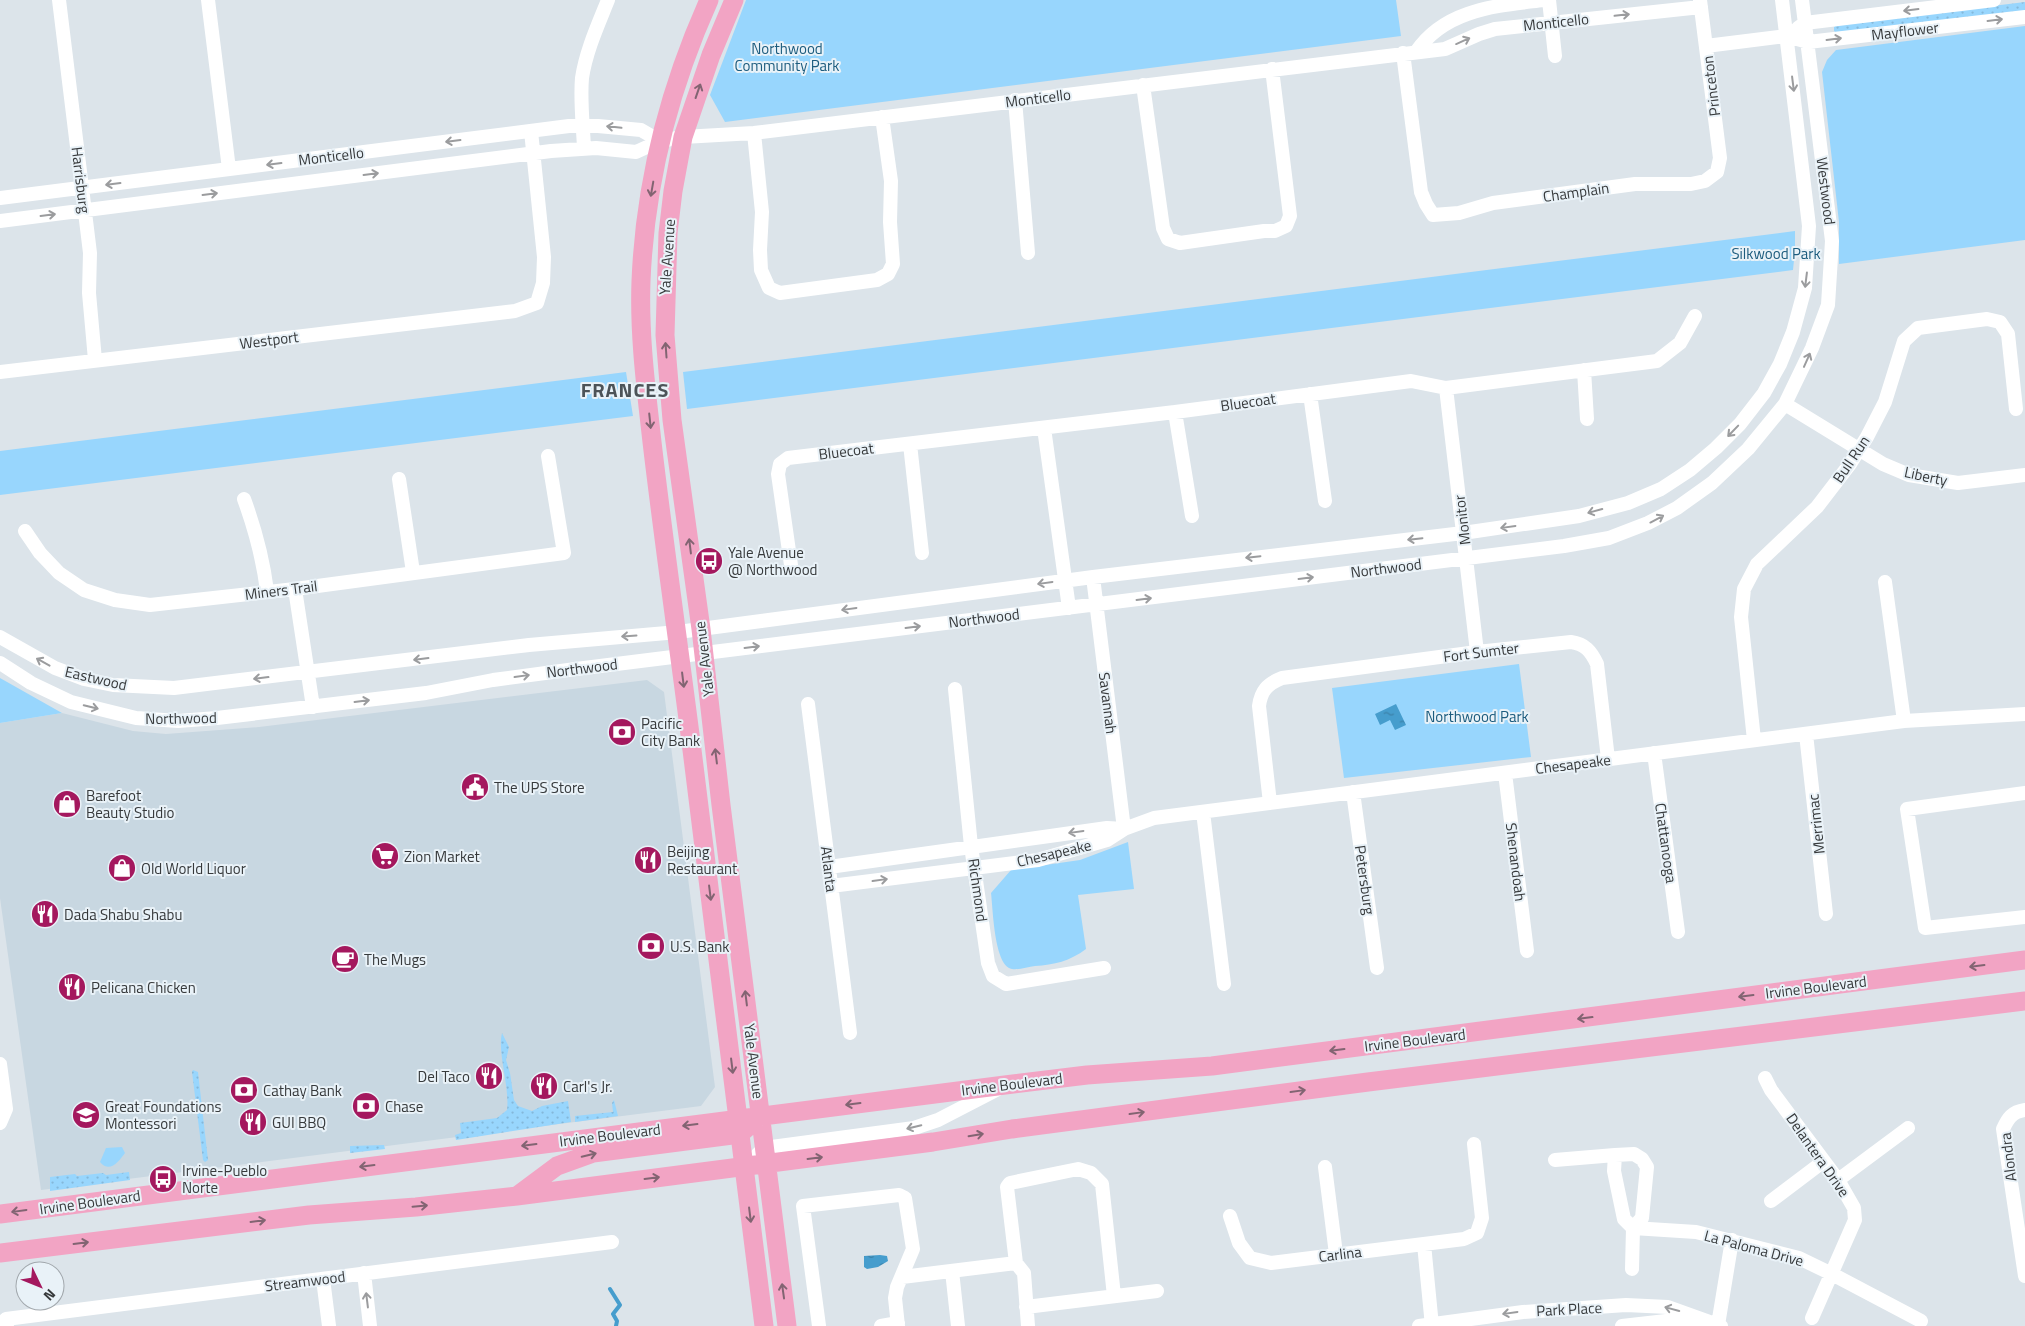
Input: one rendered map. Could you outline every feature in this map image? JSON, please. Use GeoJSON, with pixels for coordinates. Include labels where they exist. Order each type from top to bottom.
{"type":"FeatureCollection","features":[{"type":"Feature","properties":{"kind":"main road","name":"Yale Avenue"},"geometry":{"type":"LineString","coordinates":[[709,0],[673,92],[660,141],[646,220],[641,325],[657,489],[678,632],[764,1326]]}},
{"type":"Feature","properties":{"kind":"main road","name":"Yale Avenue"},"geometry":{"type":"LineString","coordinates":[[734,0],[711,55],[683,137],[672,190],[668,233],[664,334],[672,420],[701,628],[787,1326]]}},
{"type":"Feature","properties":{"kind":"main road","name":"Irvine Boulevard"},"geometry":{"type":"LineString","coordinates":[[760,1116],[1087,1075],[1212,1066],[2025,960]]}},
{"type":"Feature","properties":{"kind":"main road"},"geometry":{"type":"LineString","coordinates":[[0,1253],[309,1215],[416,1207],[517,1196],[744,1167],[766,1156],[2025,1001]]}},
{"type":"Feature","properties":{"kind":"main road"},"geometry":{"type":"LineString","coordinates":[[517,1196],[557,1166],[575,1158],[739,1126],[760,1116]]}},
{"type":"Feature","properties":{"kind":"main road","name":"Irvine Boulevard"},"geometry":{"type":"LineString","coordinates":[[0,1214],[739,1126]]}},
{"type":"Feature","properties":{"kind":"street","name":"Harrisburg"},"geometry":{"type":"LineString","coordinates":[[59,0],[90,253],[89,293],[95,360]]}},
{"type":"Feature","properties":{"kind":"street"},"geometry":{"type":"LineString","coordinates":[[208,0],[229,169]]}},
{"type":"Feature","properties":{"kind":"street"},"geometry":{"type":"LineString","coordinates":[[584,148],[582,80],[594,34],[608,0]]}},
{"type":"Feature","properties":{"kind":"street","name":"Monticello"},"geometry":{"type":"LineString","coordinates":[[1409,52],[1431,33],[1463,15],[1482,9],[1543,0]]}},
{"type":"Feature","properties":{"kind":"street"},"geometry":{"type":"LineString","coordinates":[[1549,0],[1555,56]]}},
{"type":"Feature","properties":{"kind":"street","name":"Westwood"},"geometry":{"type":"LineString","coordinates":[[1764,393],[1780,364],[1793,332],[1806,288],[1809,250],[1808,206],[1782,0]]}},
{"type":"Feature","properties":{"kind":"street","name":"Westwood"},"geometry":{"type":"LineString","coordinates":[[1785,404],[1812,348],[1828,305],[1832,241],[1802,0]]}},
{"type":"Feature","properties":{"kind":"street","name":"Mayflower"},"geometry":{"type":"LineString","coordinates":[[1786,36],[1805,24],[1994,0]]}},
{"type":"Feature","properties":{"kind":"street","name":"Monticello"},"geometry":{"type":"LineString","coordinates":[[0,221],[534,153],[584,148],[636,152],[660,141],[683,137],[754,133],[1445,49],[1478,34],[1495,29],[1700,3]]}},
{"type":"Feature","properties":{"kind":"street","name":"Princeton"},"geometry":{"type":"LineString","coordinates":[[1700,3],[1720,158],[1717,172]]}},
{"type":"Feature","properties":{"kind":"street","name":"Mayflower"},"geometry":{"type":"LineString","coordinates":[[1706,46],[1786,36],[1808,42],[2025,17]]}},
{"type":"Feature","properties":{"kind":"street","name":"Champlain"},"geometry":{"type":"LineString","coordinates":[[1409,52],[1421,192],[1433,215],[1459,213],[1493,203],[1635,184],[1691,184],[1705,181],[1717,172]]}},
{"type":"Feature","properties":{"kind":"street"},"geometry":{"type":"LineString","coordinates":[[1143,85],[1163,228],[1168,239],[1180,242],[1275,231],[1286,226],[1290,216],[1290,202],[1272,69]]}},
{"type":"Feature","properties":{"kind":"street"},"geometry":{"type":"LineString","coordinates":[[1015,100],[1028,253]]}},
{"type":"Feature","properties":{"kind":"street"},"geometry":{"type":"LineString","coordinates":[[754,133],[762,212],[760,250],[762,270],[769,288],[780,293],[795,292],[877,280],[888,274],[893,264],[890,222],[891,181],[882,117]]}},
{"type":"Feature","properties":{"kind":"street","name":"Monticello"},"geometry":{"type":"LineString","coordinates":[[0,198],[583,125],[641,130],[660,141]]}},
{"type":"Feature","properties":{"kind":"street"},"geometry":{"type":"LineString","coordinates":[[530,131],[534,153]]}},
{"type":"Feature","properties":{"kind":"street","name":"Westport"},"geometry":{"type":"LineString","coordinates":[[0,372],[515,311],[538,303],[543,283],[544,257],[534,153]]}},
{"type":"Feature","properties":{"kind":"street","name":"Bluecoat"},"geometry":{"type":"LineString","coordinates":[[791,565],[778,474],[780,464],[788,458],[1176,412],[1410,381],[1446,388],[1657,361],[1680,343],[1694,316]]}},
{"type":"Feature","properties":{"kind":"street","name":"Bull Run"},"geometry":{"type":"LineString","coordinates":[[1754,740],[1741,617],[1744,589],[1757,564],[1816,507],[1859,450],[1885,402],[1904,341],[1918,328],[1987,319],[2000,322],[2008,334],[2016,409]]}},
{"type":"Feature","properties":{"kind":"street"},"geometry":{"type":"LineString","coordinates":[[1584,370],[1586,419]]}},
{"type":"Feature","properties":{"kind":"street","name":"Monitor"},"geometry":{"type":"LineString","coordinates":[[1446,388],[1477,652]]}},
{"type":"Feature","properties":{"kind":"street","name":"Northwood"},"geometry":{"type":"LineString","coordinates":[[140,687],[174,688],[548,643],[678,632],[1065,580],[1463,533],[1579,516],[1628,503],[1661,489],[1690,470],[1740,424],[1764,393]]}},
{"type":"Feature","properties":{"kind":"street"},"geometry":{"type":"LineString","coordinates":[[1310,394],[1325,501]]}},
{"type":"Feature","properties":{"kind":"street","name":"Northwood"},"geometry":{"type":"LineString","coordinates":[[136,718],[188,720],[313,707],[426,693],[493,680],[1564,546],[1609,538],[1648,524],[1712,484],[1748,449],[1785,404]]}},
{"type":"Feature","properties":{"kind":"street","name":"Liberty"},"geometry":{"type":"LineString","coordinates":[[1785,404],[1883,464],[1909,475],[1958,483],[2025,475]]}},
{"type":"Feature","properties":{"kind":"street"},"geometry":{"type":"LineString","coordinates":[[1176,412],[1192,516]]}},
{"type":"Feature","properties":{"kind":"street"},"geometry":{"type":"LineString","coordinates":[[1044,428],[1069,608]]}},
{"type":"Feature","properties":{"kind":"street"},"geometry":{"type":"LineString","coordinates":[[910,444],[922,553]]}},
{"type":"Feature","properties":{"kind":"street","name":"Miners Trail"},"geometry":{"type":"LineString","coordinates":[[25,531],[40,553],[59,573],[84,590],[115,600],[150,605],[295,589],[564,553],[548,456]]}},
{"type":"Feature","properties":{"kind":"street"},"geometry":{"type":"LineString","coordinates":[[398,479],[413,572]]}},
{"type":"Feature","properties":{"kind":"street"},"geometry":{"type":"LineString","coordinates":[[244,498],[263,560],[267,591]]}},
{"type":"Feature","properties":{"kind":"street","name":"Savannah"},"geometry":{"type":"LineString","coordinates":[[1093,577],[1124,829]]}},
{"type":"Feature","properties":{"kind":"street"},"geometry":{"type":"LineString","coordinates":[[1885,582],[1904,721]]}},
{"type":"Feature","properties":{"kind":"street"},"geometry":{"type":"LineString","coordinates":[[295,589],[313,707]]}},
{"type":"Feature","properties":{"kind":"street","name":"Eastwood"},"geometry":{"type":"LineString","coordinates":[[0,637],[62,671],[113,685],[140,687]]}},
{"type":"Feature","properties":{"kind":"street","name":"Fort Sumter"},"geometry":{"type":"LineString","coordinates":[[1270,803],[1259,706],[1260,697],[1270,683],[1282,678],[1477,652],[1571,642],[1580,643],[1593,654],[1597,664],[1608,759]]}},
{"type":"Feature","properties":{"kind":"street","name":"Eastwood"},"geometry":{"type":"LineString","coordinates":[[0,663],[31,683],[72,702],[136,718]]}},
{"type":"Feature","properties":{"kind":"street","name":"Richmond"},"geometry":{"type":"LineString","coordinates":[[955,689],[971,846],[988,963],[993,976],[1006,984],[1104,968]]}},
{"type":"Feature","properties":{"kind":"street","name":"Atlanta"},"geometry":{"type":"LineString","coordinates":[[808,704],[850,1033]]}},
{"type":"Feature","properties":{"kind":"street","name":"Chesapeake"},"geometry":{"type":"LineString","coordinates":[[831,886],[1038,860],[1107,840],[1124,829],[1154,818],[1904,721],[2025,714]]}},
{"type":"Feature","properties":{"kind":"street","name":"Merrimac"},"geometry":{"type":"LineString","coordinates":[[1806,734],[1826,914]]}},
{"type":"Feature","properties":{"kind":"street","name":"Chattanooga"},"geometry":{"type":"LineString","coordinates":[[1654,754],[1678,932]]}},
{"type":"Feature","properties":{"kind":"street","name":"Shenandoah"},"geometry":{"type":"LineString","coordinates":[[1505,773],[1527,951]]}},
{"type":"Feature","properties":{"kind":"street","name":"Petersburg"},"geometry":{"type":"LineString","coordinates":[[1353,792],[1377,968]]}},
{"type":"Feature","properties":{"kind":"street"},"geometry":{"type":"LineString","coordinates":[[2025,793],[1907,808],[1925,928],[2025,917]]}},
{"type":"Feature","properties":{"kind":"street"},"geometry":{"type":"LineString","coordinates":[[1203,812],[1224,984]]}},
{"type":"Feature","properties":{"kind":"street","name":"Chesapeake"},"geometry":{"type":"LineString","coordinates":[[829,867],[1107,828],[1124,829]]}},
{"type":"Feature","properties":{"kind":"street"},"geometry":{"type":"LineString","coordinates":[[0,1064],[6,1109],[0,1123]]}},
{"type":"Feature","properties":{"kind":"street","name":"Delantera Drive"},"geometry":{"type":"LineString","coordinates":[[1765,1078],[1771,1090],[1838,1180],[1854,1208],[1855,1220],[1812,1318]]}},
{"type":"Feature","properties":{"kind":"street"},"geometry":{"type":"LineString","coordinates":[[766,1156],[914,1128],[938,1120],[1005,1085]]}},
{"type":"Feature","properties":{"kind":"street","name":"Alondra"},"geometry":{"type":"LineString","coordinates":[[2025,1110],[2008,1118],[2003,1130],[2025,1276]]}},
{"type":"Feature","properties":{"kind":"street"},"geometry":{"type":"LineString","coordinates":[[1838,1180],[1908,1128]]}},
{"type":"Feature","properties":{"kind":"street","name":"Carlina"},"geometry":{"type":"LineString","coordinates":[[1230,1216],[1239,1243],[1250,1258],[1271,1263],[1464,1239],[1477,1233],[1482,1218],[1474,1144]]}},
{"type":"Feature","properties":{"kind":"street"},"geometry":{"type":"LineString","coordinates":[[1555,1160],[1634,1154],[1642,1159],[1647,1167],[1642,1218],[1633,1228],[1632,1269]]}},
{"type":"Feature","properties":{"kind":"street"},"geometry":{"type":"LineString","coordinates":[[1615,1155],[1614,1171],[1624,1219],[1633,1228]]}},
{"type":"Feature","properties":{"kind":"street"},"geometry":{"type":"LineString","coordinates":[[1771,1201],[1824,1161]]}},
{"type":"Feature","properties":{"kind":"street"},"geometry":{"type":"LineString","coordinates":[[1325,1167],[1336,1254]]}},
{"type":"Feature","properties":{"kind":"street"},"geometry":{"type":"LineString","coordinates":[[1028,1326],[1024,1273],[1016,1264],[1007,1187],[1010,1183],[1078,1169],[1091,1173],[1102,1184],[1114,1296]]}},
{"type":"Feature","properties":{"kind":"street"},"geometry":{"type":"LineString","coordinates":[[819,1326],[803,1206],[899,1195],[905,1198],[913,1249],[897,1287],[895,1298],[898,1324],[881,1326]]}},
{"type":"Feature","properties":{"kind":"street","name":"La Paloma Drive"},"geometry":{"type":"LineString","coordinates":[[1633,1228],[1696,1232],[1800,1258],[1921,1321]]}},
{"type":"Feature","properties":{"kind":"street"},"geometry":{"type":"LineString","coordinates":[[1719,1326],[1732,1240]]}},
{"type":"Feature","properties":{"kind":"street","name":"Streamwood"},"geometry":{"type":"LineString","coordinates":[[7,1326],[6,1319],[612,1242]]}},
{"type":"Feature","properties":{"kind":"street"},"geometry":{"type":"LineString","coordinates":[[1424,1244],[1428,1325]]}},
{"type":"Feature","properties":{"kind":"street"},"geometry":{"type":"LineString","coordinates":[[902,1277],[1016,1264]]}},
{"type":"Feature","properties":{"kind":"street"},"geometry":{"type":"LineString","coordinates":[[952,1271],[958,1326]]}},
{"type":"Feature","properties":{"kind":"street"},"geometry":{"type":"LineString","coordinates":[[364,1274],[370,1326]]}},
{"type":"Feature","properties":{"kind":"street"},"geometry":{"type":"LineString","coordinates":[[323,1279],[329,1326]]}},
{"type":"Feature","properties":{"kind":"street"},"geometry":{"type":"LineString","coordinates":[[1026,1307],[1158,1291]]}},
{"type":"Feature","properties":{"kind":"street","name":"Park Place"},"geometry":{"type":"LineString","coordinates":[[1428,1325],[1523,1312],[1626,1305],[1668,1307],[1719,1326]]}},
{"type":"Feature","properties":{"kind":"street","name":"Park Place"},"geometry":{"type":"LineString","coordinates":[[1622,1326],[1666,1321],[1719,1326]]}},
{"type":"Feature","properties":{"kind":"shaded area"},"geometry":{"type":"Polygon","coordinates":[[[647,680],[664,692],[715,1087],[701,1106],[41,1190],[0,898],[0,723],[62,713],[133,731],[166,734],[259,727],[647,680]]]}},
{"type":"Feature","properties":{"kind":"green space","name":"Northwood Community Park"},"geometry":{"type":"Polygon","coordinates":[[[746,0],[1396,0],[1401,36],[725,122],[710,95],[746,0]]]}},
{"type":"Feature","properties":{"kind":"green space"},"geometry":{"type":"Polygon","coordinates":[[[2025,2],[2025,11],[1838,34],[1834,31],[1834,27],[1837,25],[2025,2]]]}},
{"type":"Feature","properties":{"kind":"green space","name":"Silkwood Park"},"geometry":{"type":"Polygon","coordinates":[[[2025,26],[2025,240],[1839,264],[1839,222],[1822,72],[1827,60],[1836,50],[2025,26]]]}},
{"type":"Feature","properties":{"kind":"green space","name":"Silkwood Park"},"geometry":{"type":"Polygon","coordinates":[[[1795,231],[1793,270],[687,409],[683,372],[1795,231]]]}},
{"type":"Feature","properties":{"kind":"green space"},"geometry":{"type":"Polygon","coordinates":[[[626,372],[633,416],[0,495],[0,451],[626,372]]]}},
{"type":"Feature","properties":{"kind":"green space","name":"Northwood Park"},"geometry":{"type":"Polygon","coordinates":[[[1519,664],[1531,757],[1344,778],[1332,688],[1519,664]]]}},
{"type":"Feature","properties":{"kind":"green space"},"geometry":{"type":"Polygon","coordinates":[[[0,678],[62,713],[0,723],[0,678]]]}},
{"type":"Feature","properties":{"kind":"green space"},"geometry":{"type":"Polygon","coordinates":[[[1128,842],[1134,889],[1078,895],[1086,949],[1074,957],[1049,965],[1012,969],[1006,965],[1001,958],[998,948],[991,893],[1011,870],[1080,860],[1128,842]]]}},
{"type":"Feature","properties":{"kind":"green space"},"geometry":{"type":"Polygon","coordinates":[[[502,1033],[509,1047],[506,1060],[514,1100],[518,1106],[532,1111],[542,1106],[568,1101],[571,1122],[456,1140],[455,1135],[461,1133],[460,1123],[497,1118],[507,1110],[507,1091],[501,1050],[502,1033]]]}},
{"type":"Feature","properties":{"kind":"green space"},"geometry":{"type":"Polygon","coordinates":[[[193,1070],[198,1072],[208,1160],[205,1162],[203,1160],[193,1070]]]}},
{"type":"Feature","properties":{"kind":"green space"},"geometry":{"type":"Polygon","coordinates":[[[614,1100],[618,1116],[575,1122],[575,1116],[613,1112],[612,1103],[614,1100]]]}},
{"type":"Feature","properties":{"kind":"green space"},"geometry":{"type":"Polygon","coordinates":[[[384,1145],[385,1149],[350,1153],[350,1146],[384,1145]]]}},
{"type":"Feature","properties":{"kind":"green space"},"geometry":{"type":"Polygon","coordinates":[[[122,1147],[125,1153],[114,1165],[107,1167],[100,1162],[106,1148],[122,1147]]]}},
{"type":"Feature","properties":{"kind":"green space"},"geometry":{"type":"Polygon","coordinates":[[[129,1172],[130,1180],[50,1191],[50,1177],[103,1173],[106,1175],[129,1172]]]}},
{"type":"Feature","properties":{"kind":"water"},"geometry":{"type":"Polygon","coordinates":[[[1396,704],[1406,725],[1395,730],[1390,720],[1380,725],[1375,714],[1396,704]]]}},
{"type":"Feature","properties":{"kind":"water"},"geometry":{"type":"Polygon","coordinates":[[[864,1256],[887,1256],[888,1261],[878,1267],[867,1269],[864,1267],[864,1256]]]}},
{"type":"Feature","properties":{"kind":"waterway"},"geometry":{"type":"LineString","coordinates":[[610,1289],[620,1305],[613,1314],[617,1321],[616,1326]]}},
{"type":"Feature","properties":{"kind":"place","name":"Yale Avenue @ Northwood"},"geometry":{"type":"Point","coordinates":[709,561]}},
{"type":"Feature","properties":{"kind":"place","name":"Pacific City Bank"},"geometry":{"type":"Point","coordinates":[622,732]}},
{"type":"Feature","properties":{"kind":"place","name":"The UPS Store"},"geometry":{"type":"Point","coordinates":[475,787]}},
{"type":"Feature","properties":{"kind":"place","name":"Barefoot Beauty Studio"},"geometry":{"type":"Point","coordinates":[67,804]}},
{"type":"Feature","properties":{"kind":"place","name":"Zion Market"},"geometry":{"type":"Point","coordinates":[385,856]}},
{"type":"Feature","properties":{"kind":"place","name":"Beijing Restaurant"},"geometry":{"type":"Point","coordinates":[648,860]}},
{"type":"Feature","properties":{"kind":"place","name":"Old World Liquor"},"geometry":{"type":"Point","coordinates":[122,868]}},
{"type":"Feature","properties":{"kind":"place","name":"Dada Shabu Shabu"},"geometry":{"type":"Point","coordinates":[45,914]}},
{"type":"Feature","properties":{"kind":"place","name":"U.S. Bank"},"geometry":{"type":"Point","coordinates":[651,946]}},
{"type":"Feature","properties":{"kind":"place","name":"The Mugs"},"geometry":{"type":"Point","coordinates":[345,959]}},
{"type":"Feature","properties":{"kind":"place","name":"Pelicana Chicken"},"geometry":{"type":"Point","coordinates":[72,987]}},
{"type":"Feature","properties":{"kind":"place","name":"Del Taco"},"geometry":{"type":"Point","coordinates":[489,1076]}},
{"type":"Feature","properties":{"kind":"place","name":"Carl's Jr."},"geometry":{"type":"Point","coordinates":[544,1086]}},
{"type":"Feature","properties":{"kind":"place","name":"Cathay Bank"},"geometry":{"type":"Point","coordinates":[244,1090]}},
{"type":"Feature","properties":{"kind":"place","name":"Chase"},"geometry":{"type":"Point","coordinates":[366,1106]}},
{"type":"Feature","properties":{"kind":"place","name":"Great Foundations Montessori"},"geometry":{"type":"Point","coordinates":[86,1115]}},
{"type":"Feature","properties":{"kind":"place","name":"GUI BBQ"},"geometry":{"type":"Point","coordinates":[253,1122]}},
{"type":"Feature","properties":{"kind":"place","name":"Irvine-Pueblo Norte"},"geometry":{"type":"Point","coordinates":[163,1179]}},
{"type":"Feature","properties":{"kind":"district","name":"FRANCES"},"geometry":{"type":"Point","coordinates":[625,389]}}]}
